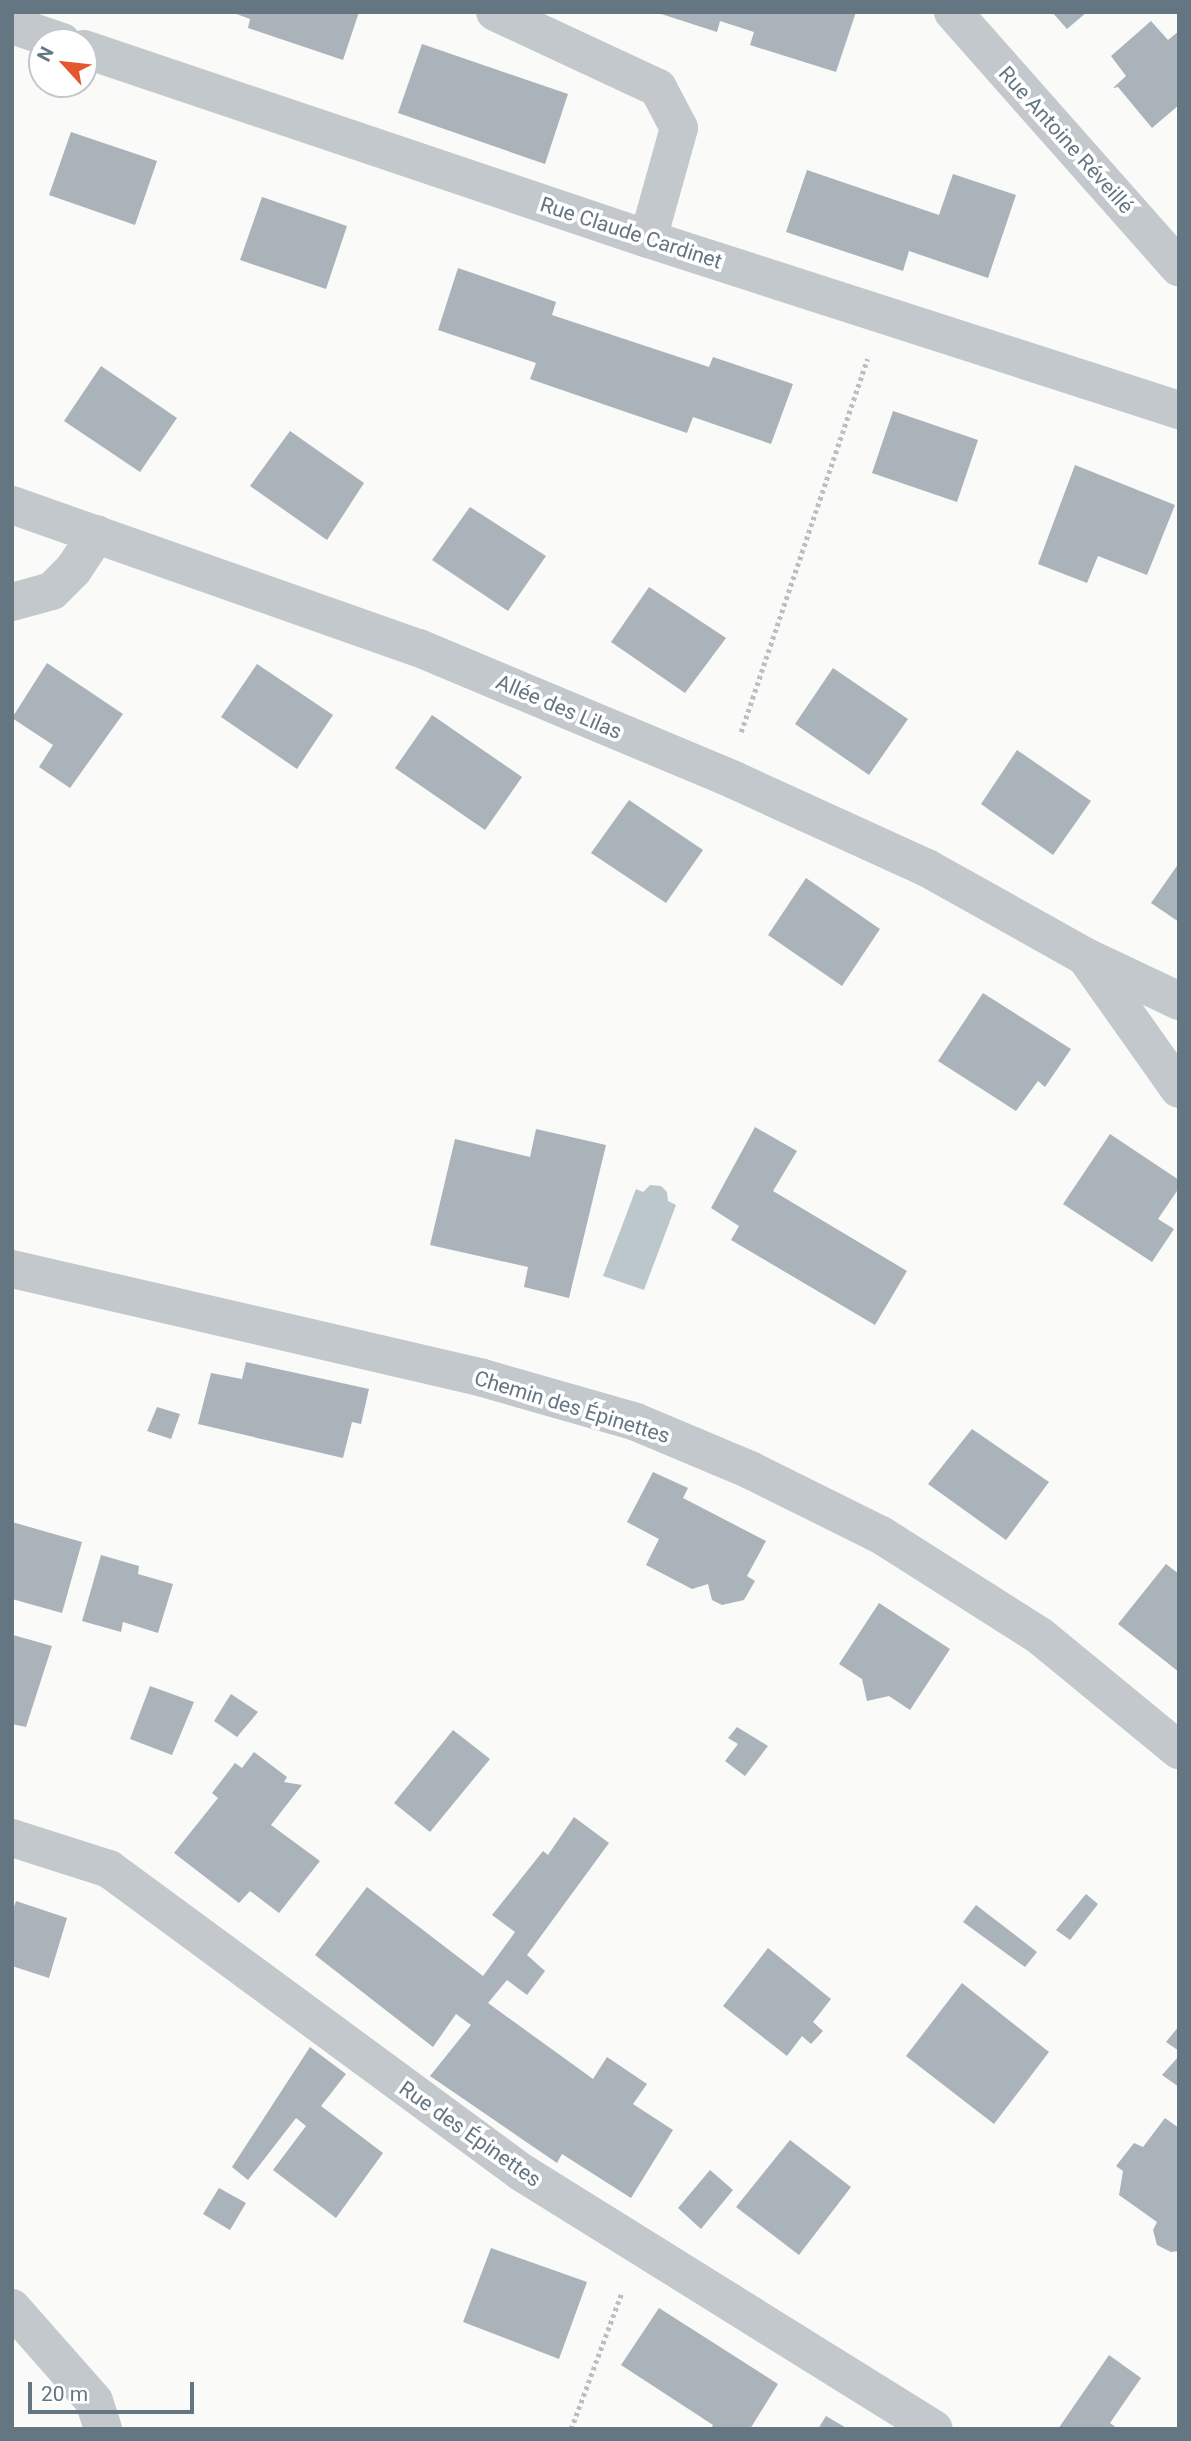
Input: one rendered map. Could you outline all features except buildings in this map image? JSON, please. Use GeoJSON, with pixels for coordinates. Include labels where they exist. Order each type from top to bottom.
{"type":"FeatureCollection","features":[{"type":"Feature","properties":{"kind":"street"},"geometry":{"type":"LineString","coordinates":[[495,12],[658,88],[680,128],[648,239]]}},
{"type":"Feature","properties":{"kind":"street","name":"Rue Antoine Réveillé"},"geometry":{"type":"LineString","coordinates":[[953,12],[1179,267]]}},
{"type":"Feature","properties":{"kind":"street","name":"Rue Claude Cardinet"},"geometry":{"type":"LineString","coordinates":[[98,55],[648,239],[883,313],[1169,410],[1179,410]]}},
{"type":"Feature","properties":{"kind":"street","name":"Allée des Lilas"},"geometry":{"type":"LineString","coordinates":[[12,505],[419,648],[726,776],[927,868],[1086,957],[1179,1001]]}},
{"type":"Feature","properties":{"kind":"street"},"geometry":{"type":"LineString","coordinates":[[12,602],[52,591],[73,570],[97,534]]}},
{"type":"Feature","properties":{"kind":"street","name":"Allée des Lilas"},"geometry":{"type":"LineString","coordinates":[[1086,957],[1179,1089]]}},
{"type":"Feature","properties":{"kind":"street","name":"Chemin des Épinettes"},"geometry":{"type":"LineString","coordinates":[[12,1269],[483,1378],[649,1428],[750,1470],[881,1535],[1041,1636],[1179,1750]]}},
{"type":"Feature","properties":{"kind":"street","name":"Rue des Épinettes"},"geometry":{"type":"LineString","coordinates":[[12,1838],[109,1869],[521,2172],[934,2429]]}},
{"type":"Feature","properties":{"kind":"street"},"geometry":{"type":"LineString","coordinates":[[12,2308],[94,2400],[103,2429]]}},
{"type":"Feature","properties":{"kind":"path"},"geometry":{"type":"LineString","coordinates":[[726,776],[883,313]]}},
{"type":"Feature","properties":{"kind":"path"},"geometry":{"type":"LineString","coordinates":[[571,2429],[639,2246]]}},
{"type":"Feature","properties":{"kind":"shaded area"},"geometry":{"type":"Polygon","coordinates":[[[650,1185],[661,1186],[667,1192],[668,1201],[676,1205],[644,1290],[603,1276],[636,1189],[643,1192],[650,1185]]]}}]}
